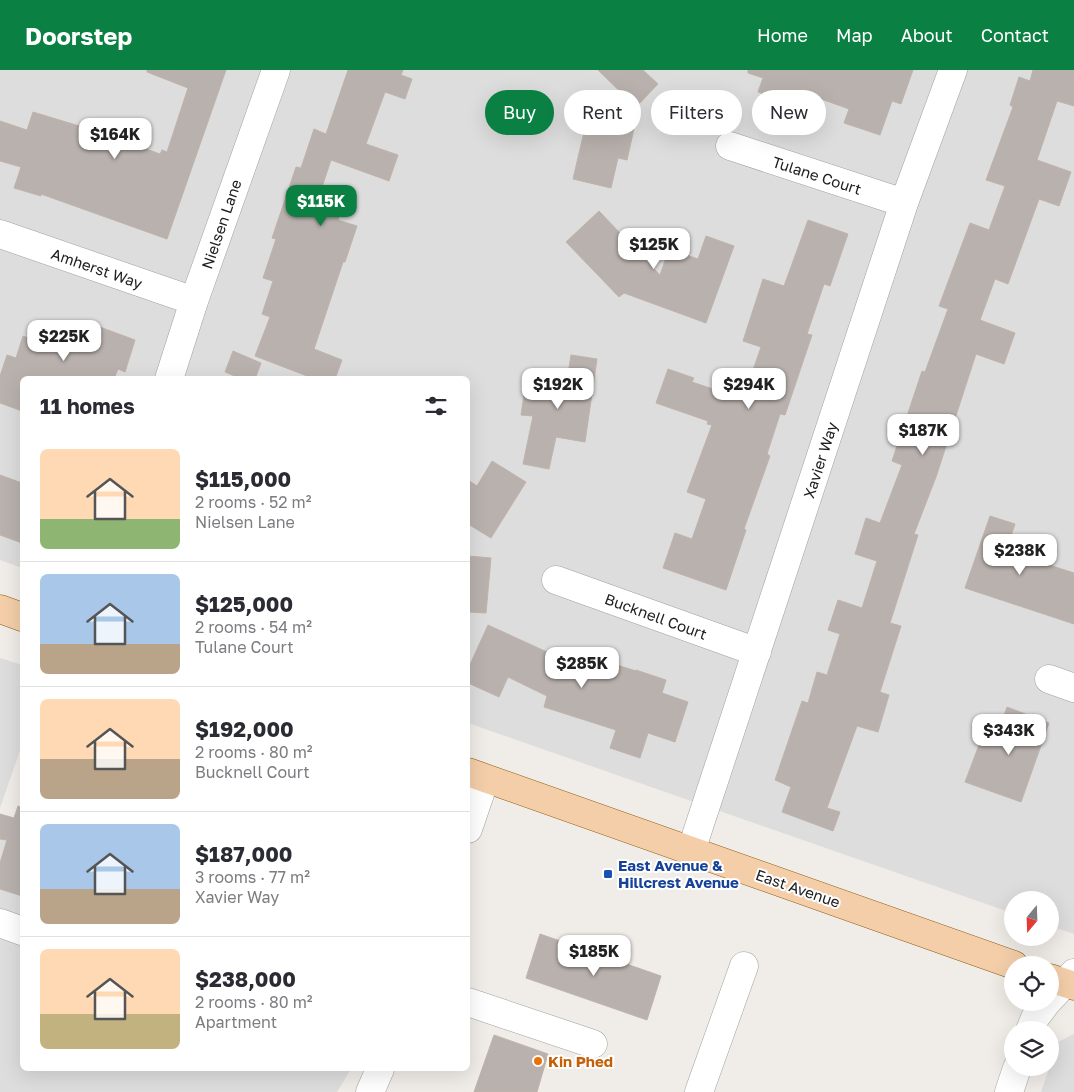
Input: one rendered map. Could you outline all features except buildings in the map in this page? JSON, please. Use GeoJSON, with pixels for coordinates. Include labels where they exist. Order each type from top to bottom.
{"type":"FeatureCollection","features":[{"type":"Feature","properties":{"kind":"main road"},"geometry":{"type":"LineString","coordinates":[[0,609],[20,616]]}},
{"type":"Feature","properties":{"kind":"main road","name":"East Avenue"},"geometry":{"type":"LineString","coordinates":[[476,776],[1004,961]]}},
{"type":"Feature","properties":{"kind":"street","name":"Nielsen Lane"},"geometry":{"type":"LineString","coordinates":[[170,376],[194,301],[276,70]]}},
{"type":"Feature","properties":{"kind":"street","name":"Xavier Way"},"geometry":{"type":"LineString","coordinates":[[691,851],[904,203],[953,70]]}},
{"type":"Feature","properties":{"kind":"street","name":"Tulane Court"},"geometry":{"type":"LineString","coordinates":[[730,146],[904,203]]}},
{"type":"Feature","properties":{"kind":"street","name":"Amherst Way"},"geometry":{"type":"LineString","coordinates":[[0,234],[194,301]]}},
{"type":"Feature","properties":{"kind":"street","name":"Bucknell Court"},"geometry":{"type":"LineString","coordinates":[[556,580],[757,652]]}},
{"type":"Feature","properties":{"kind":"street"},"geometry":{"type":"LineString","coordinates":[[1048,679],[1074,688]]}},
{"type":"Feature","properties":{"kind":"street"},"geometry":{"type":"LineString","coordinates":[[470,816],[476,776]]}},
{"type":"Feature","properties":{"kind":"street"},"geometry":{"type":"LineString","coordinates":[[0,923],[20,930]]}},
{"type":"Feature","properties":{"kind":"street"},"geometry":{"type":"LineString","coordinates":[[698,1092],[744,966]]}},
{"type":"Feature","properties":{"kind":"street"},"geometry":{"type":"LineString","coordinates":[[1034,1021],[1060,987]]}},
{"type":"Feature","properties":{"kind":"street"},"geometry":{"type":"LineString","coordinates":[[470,1003],[593,1044]]}},
{"type":"Feature","properties":{"kind":"street"},"geometry":{"type":"LineString","coordinates":[[370,1092],[379,1071]]}},
{"type":"Feature","properties":{"kind":"street"},"geometry":{"type":"LineString","coordinates":[[1009,1092],[1014,1076]]}},
{"type":"Feature","properties":{"kind":"shaded area"},"geometry":{"type":"Polygon","coordinates":[[[0,70],[1074,70],[1074,934],[1059,929],[1059,891],[1004,891],[1004,910],[470,724],[470,376],[20,376],[20,567],[0,560],[0,70]]]}},
{"type":"Feature","properties":{"kind":"shaded area"},"geometry":{"type":"Polygon","coordinates":[[[0,658],[20,664],[20,751],[0,808],[0,658]]]}},
{"type":"Feature","properties":{"kind":"shaded area"},"geometry":{"type":"Polygon","coordinates":[[[0,835],[20,842],[20,1071],[350,1071],[337,1092],[0,1092],[0,835]]]}},
{"type":"Feature","properties":{"kind":"shaded area"},"geometry":{"type":"Polygon","coordinates":[[[1074,1034],[1074,1092],[1041,1092],[1046,1076],[1059,1076],[1059,1042],[1074,1034]]]}},
{"type":"Feature","properties":{"kind":"place","name":"East Avenue & Hillcrest Avenue"},"geometry":{"type":"Point","coordinates":[608,874]}},
{"type":"Feature","properties":{"kind":"place","name":"Kin Phed"},"geometry":{"type":"Point","coordinates":[538,1061]}}]}
